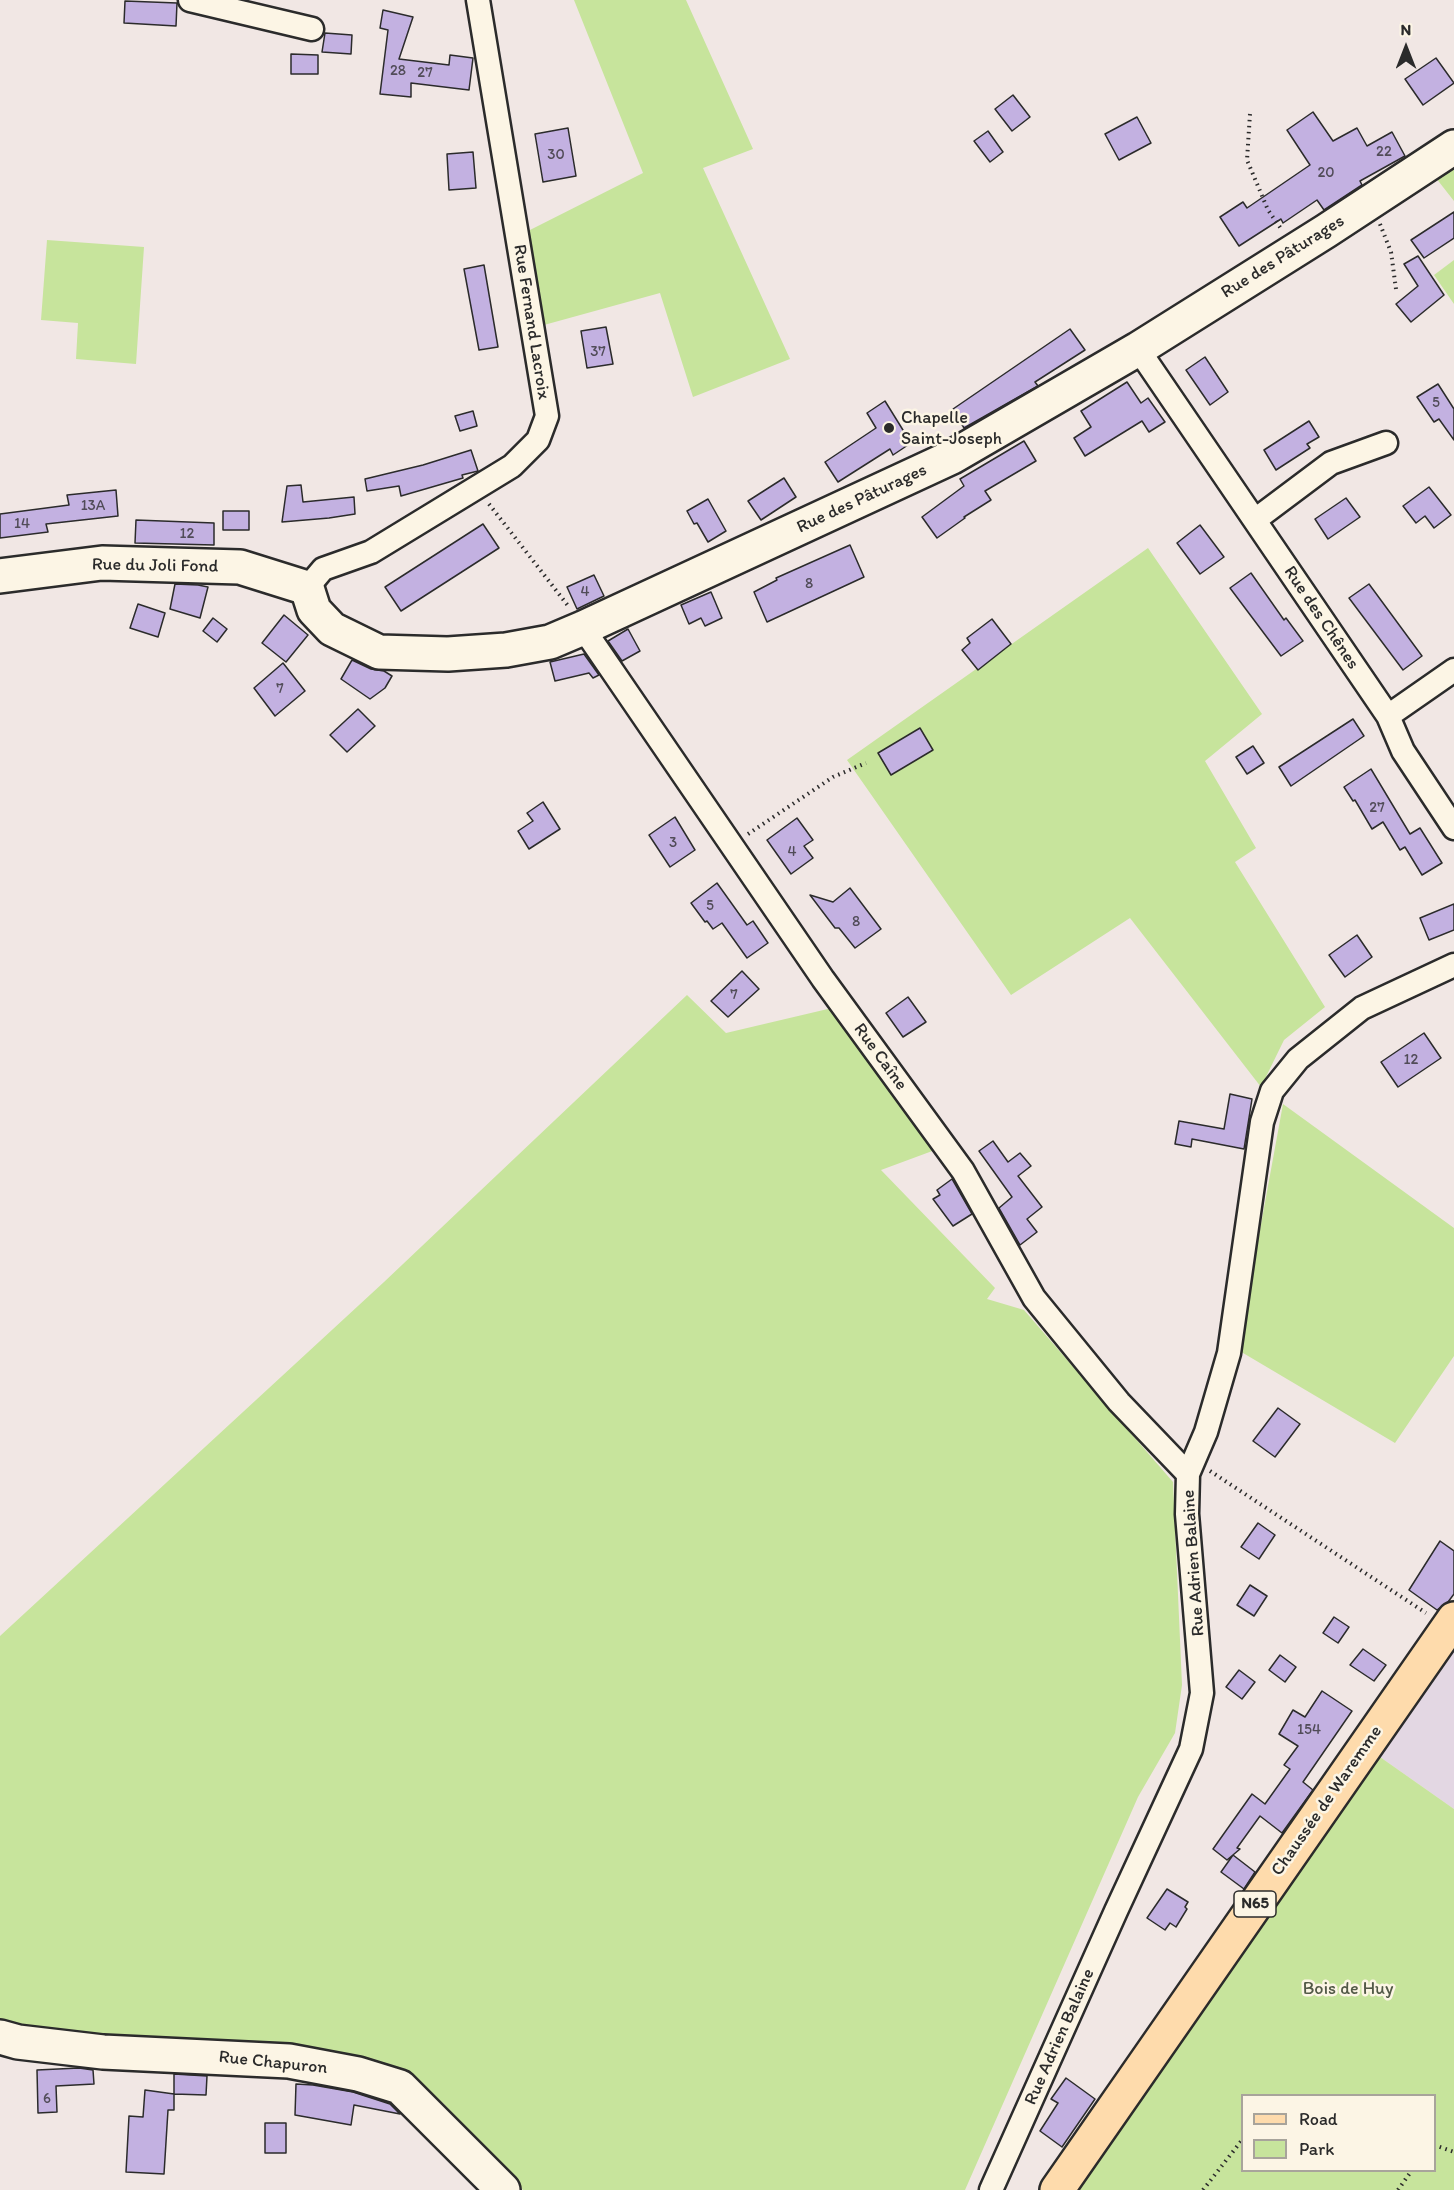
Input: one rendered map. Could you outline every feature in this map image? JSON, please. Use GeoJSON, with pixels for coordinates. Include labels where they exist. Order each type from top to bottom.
{"type":"FeatureCollection","features":[{"type":"Feature","properties":{"kind":"main road","name":"Chaussée de Waremme"},"geometry":{"type":"LineString","coordinates":[[1057,2190],[1451,1623]]}},
{"type":"Feature","properties":{"kind":"street"},"geometry":{"type":"LineString","coordinates":[[190,0],[312,29]]}},
{"type":"Feature","properties":{"kind":"street","name":"Rue Fernand Lacroix"},"geometry":{"type":"LineString","coordinates":[[307,588],[323,569],[371,552],[518,462],[538,440],[547,416],[478,0]]}},
{"type":"Feature","properties":{"kind":"street","name":"Rue des Pâturages"},"geometry":{"type":"LineString","coordinates":[[307,588],[314,610],[332,629],[379,652],[448,654],[506,650],[550,642],[952,457],[1138,349],[1454,147]]}},
{"type":"Feature","properties":{"kind":"street","name":"Rue des Chênes"},"geometry":{"type":"LineString","coordinates":[[1138,349],[1388,716],[1403,751],[1454,828]]}},
{"type":"Feature","properties":{"kind":"street"},"geometry":{"type":"LineString","coordinates":[[1255,520],[1331,463],[1386,443]]}},
{"type":"Feature","properties":{"kind":"street","name":"Rue du Joli Fond"},"geometry":{"type":"LineString","coordinates":[[0,576],[102,563],[240,567],[307,588]]}},
{"type":"Feature","properties":{"kind":"street","name":"Rue Caîne"},"geometry":{"type":"LineString","coordinates":[[583,628],[823,979],[963,1171],[1034,1299],[1119,1402],[1190,1470]]}},
{"type":"Feature","properties":{"kind":"street"},"geometry":{"type":"LineString","coordinates":[[1388,716],[1454,670]]}},
{"type":"Feature","properties":{"kind":"street","name":"Rue Adrien Balaine"},"geometry":{"type":"LineString","coordinates":[[992,2190],[1191,1749],[1202,1693],[1187,1514],[1190,1470],[1206,1432],[1228,1353],[1262,1122],[1272,1091],[1298,1059],[1362,1008],[1454,965]]}},
{"type":"Feature","properties":{"kind":"street","name":"Rue Chapuron"},"geometry":{"type":"LineString","coordinates":[[0,2037],[18,2042],[103,2052],[289,2061],[358,2074],[399,2087],[503,2190]]}},
{"type":"Feature","properties":{"kind":"path"},"geometry":{"type":"LineString","coordinates":[[1250,114],[1247,160],[1268,210],[1296,250]]}},
{"type":"Feature","properties":{"kind":"path"},"geometry":{"type":"LineString","coordinates":[[1371,201],[1391,252],[1396,289]]}},
{"type":"Feature","properties":{"kind":"path"},"geometry":{"type":"LineString","coordinates":[[477,489],[552,583],[583,628]]}},
{"type":"Feature","properties":{"kind":"path"},"geometry":{"type":"LineString","coordinates":[[733,845],[833,777],[866,763]]}},
{"type":"Feature","properties":{"kind":"path"},"geometry":{"type":"LineString","coordinates":[[1190,1470],[1214,1472],[1451,1623]]}},
{"type":"Feature","properties":{"kind":"path"},"geometry":{"type":"LineString","coordinates":[[1203,2190],[1241,2141]]}},
{"type":"Feature","properties":{"kind":"path"},"geometry":{"type":"LineString","coordinates":[[1436,2146],[1454,2152]]}},
{"type":"Feature","properties":{"kind":"path"},"geometry":{"type":"LineString","coordinates":[[1398,2190],[1411,2172]]}},
{"type":"Feature","properties":{"kind":"shaded area"},"geometry":{"type":"Polygon","coordinates":[[[1454,1652],[1454,1809],[1380,1757],[1454,1652]]]}},
{"type":"Feature","properties":{"kind":"green space"},"geometry":{"type":"Polygon","coordinates":[[[574,0],[686,0],[753,149],[703,168],[790,359],[693,397],[660,293],[544,325],[526,232],[643,173],[574,0]]]}},
{"type":"Feature","properties":{"kind":"green space"},"geometry":{"type":"Polygon","coordinates":[[[1454,160],[1454,201],[1432,173],[1454,160]]]}},
{"type":"Feature","properties":{"kind":"green space"},"geometry":{"type":"Polygon","coordinates":[[[47,240],[144,247],[136,364],[76,359],[78,323],[41,320],[47,240]]]}},
{"type":"Feature","properties":{"kind":"green space"},"geometry":{"type":"Polygon","coordinates":[[[1454,260],[1454,304],[1434,275],[1454,260]]]}},
{"type":"Feature","properties":{"kind":"green space"},"geometry":{"type":"Polygon","coordinates":[[[1148,548],[1262,714],[1205,761],[1256,848],[1235,862],[1325,1007],[1284,1040],[1261,1087],[1130,918],[1011,995],[847,760],[1148,548]]]}},
{"type":"Feature","properties":{"kind":"green space"},"geometry":{"type":"Polygon","coordinates":[[[687,995],[726,1033],[832,1008],[935,1150],[881,1170],[995,1288],[987,1299],[1024,1310],[1173,1482],[1182,1685],[1175,1733],[1138,1797],[965,2190],[523,2190],[443,2103],[377,2060],[45,2032],[0,2021],[0,1636],[384,1282],[687,995]]]}},
{"type":"Feature","properties":{"kind":"green space"},"geometry":{"type":"Polygon","coordinates":[[[1283,1104],[1454,1228],[1454,1356],[1395,1443],[1238,1350],[1283,1104]]]}},
{"type":"Feature","properties":{"kind":"green space","name":"Bois de Huy"},"geometry":{"type":"Polygon","coordinates":[[[1380,1757],[1454,1809],[1454,2190],[1077,2190],[1380,1757]]]}},
{"type":"Feature","properties":{"kind":"building"},"geometry":{"type":"Polygon","coordinates":[[[125,1],[177,3],[176,26],[124,23],[125,1]]]}},
{"type":"Feature","properties":{"kind":"building"},"geometry":{"type":"Polygon","coordinates":[[[383,10],[413,17],[399,59],[449,65],[450,55],[473,58],[469,90],[411,83],[411,97],[380,94],[388,30],[380,28],[383,10]]]}},
{"type":"Feature","properties":{"kind":"building"},"geometry":{"type":"Polygon","coordinates":[[[325,33],[352,35],[351,54],[322,52],[325,33]]]}},
{"type":"Feature","properties":{"kind":"building"},"geometry":{"type":"Polygon","coordinates":[[[291,54],[318,55],[318,74],[291,74],[291,54]]]}},
{"type":"Feature","properties":{"kind":"building"},"geometry":{"type":"Polygon","coordinates":[[[1436,58],[1454,83],[1423,105],[1405,79],[1436,58]]]}},
{"type":"Feature","properties":{"kind":"building"},"geometry":{"type":"Polygon","coordinates":[[[1013,95],[1030,117],[1012,131],[995,109],[1013,95]]]}},
{"type":"Feature","properties":{"kind":"building"},"geometry":{"type":"Polygon","coordinates":[[[1313,112],[1333,141],[1357,128],[1367,146],[1392,132],[1405,156],[1360,181],[1362,185],[1324,210],[1317,200],[1283,223],[1281,219],[1239,246],[1220,217],[1243,202],[1247,208],[1310,165],[1287,130],[1313,112]]]}},
{"type":"Feature","properties":{"kind":"building"},"geometry":{"type":"Polygon","coordinates":[[[1137,117],[1151,143],[1119,160],[1105,134],[1137,117]]]}},
{"type":"Feature","properties":{"kind":"building"},"geometry":{"type":"Polygon","coordinates":[[[568,128],[576,176],[543,182],[535,134],[568,128]]]}},
{"type":"Feature","properties":{"kind":"building"},"geometry":{"type":"Polygon","coordinates":[[[988,131],[1003,152],[990,162],[974,141],[988,131]]]}},
{"type":"Feature","properties":{"kind":"building"},"geometry":{"type":"Polygon","coordinates":[[[473,152],[476,188],[449,190],[447,154],[473,152]]]}},
{"type":"Feature","properties":{"kind":"building"},"geometry":{"type":"Polygon","coordinates":[[[1454,212],[1454,238],[1424,258],[1411,240],[1454,212]]]}},
{"type":"Feature","properties":{"kind":"building"},"geometry":{"type":"Polygon","coordinates":[[[1418,256],[1444,295],[1411,322],[1396,304],[1418,286],[1404,264],[1418,256]]]}},
{"type":"Feature","properties":{"kind":"building"},"geometry":{"type":"Polygon","coordinates":[[[484,265],[498,347],[479,350],[464,269],[484,265]]]}},
{"type":"Feature","properties":{"kind":"building"},"geometry":{"type":"Polygon","coordinates":[[[606,327],[613,364],[587,368],[581,331],[606,327]]]}},
{"type":"Feature","properties":{"kind":"building"},"geometry":{"type":"Polygon","coordinates":[[[1070,329],[1085,350],[1035,382],[1038,386],[964,428],[953,409],[1070,329]]]}},
{"type":"Feature","properties":{"kind":"building"},"geometry":{"type":"Polygon","coordinates":[[[1205,357],[1228,392],[1210,405],[1186,370],[1205,357]]]}},
{"type":"Feature","properties":{"kind":"building"},"geometry":{"type":"Polygon","coordinates":[[[1127,382],[1141,403],[1148,398],[1165,422],[1149,432],[1142,421],[1085,456],[1074,438],[1091,427],[1081,411],[1127,382]]]}},
{"type":"Feature","properties":{"kind":"building"},"geometry":{"type":"Polygon","coordinates":[[[1438,384],[1454,409],[1454,440],[1439,419],[1434,422],[1417,397],[1438,384]]]}},
{"type":"Feature","properties":{"kind":"building"},"geometry":{"type":"Polygon","coordinates":[[[885,401],[911,443],[893,455],[890,449],[838,482],[825,462],[876,428],[867,413],[885,401]]]}},
{"type":"Feature","properties":{"kind":"building"},"geometry":{"type":"Polygon","coordinates":[[[473,411],[477,426],[460,431],[455,416],[473,411]]]}},
{"type":"Feature","properties":{"kind":"building"},"geometry":{"type":"Polygon","coordinates":[[[1309,421],[1319,437],[1307,444],[1310,448],[1276,470],[1264,450],[1309,421]]]}},
{"type":"Feature","properties":{"kind":"building"},"geometry":{"type":"Polygon","coordinates":[[[1024,441],[1036,461],[985,491],[991,500],[937,538],[922,517],[964,486],[960,479],[1024,441]]]}},
{"type":"Feature","properties":{"kind":"building"},"geometry":{"type":"Polygon","coordinates":[[[471,450],[478,471],[462,475],[463,478],[401,496],[399,486],[367,491],[365,479],[423,465],[471,450]]]}},
{"type":"Feature","properties":{"kind":"building"},"geometry":{"type":"Polygon","coordinates":[[[784,478],[796,497],[761,520],[748,501],[784,478]]]}},
{"type":"Feature","properties":{"kind":"building"},"geometry":{"type":"Polygon","coordinates":[[[301,485],[303,502],[354,497],[355,514],[282,522],[287,486],[301,485]]]}},
{"type":"Feature","properties":{"kind":"building"},"geometry":{"type":"Polygon","coordinates":[[[1429,487],[1451,515],[1434,528],[1425,516],[1416,523],[1403,506],[1429,487]]]}},
{"type":"Feature","properties":{"kind":"building"},"geometry":{"type":"Polygon","coordinates":[[[116,490],[118,516],[46,524],[48,532],[0,538],[0,514],[69,505],[67,495],[116,490]]]}},
{"type":"Feature","properties":{"kind":"building"},"geometry":{"type":"Polygon","coordinates":[[[1346,498],[1360,517],[1328,539],[1315,519],[1346,498]]]}},
{"type":"Feature","properties":{"kind":"building"},"geometry":{"type":"Polygon","coordinates":[[[708,499],[726,531],[708,542],[687,511],[708,499]]]}},
{"type":"Feature","properties":{"kind":"building"},"geometry":{"type":"Polygon","coordinates":[[[223,511],[249,511],[249,530],[223,530],[223,511]]]}},
{"type":"Feature","properties":{"kind":"building"},"geometry":{"type":"Polygon","coordinates":[[[136,520],[214,523],[214,545],[135,543],[136,520]]]}},
{"type":"Feature","properties":{"kind":"building"},"geometry":{"type":"Polygon","coordinates":[[[483,524],[499,548],[401,611],[385,587],[483,524]]]}},
{"type":"Feature","properties":{"kind":"building"},"geometry":{"type":"Polygon","coordinates":[[[1200,525],[1224,557],[1200,574],[1177,543],[1200,525]]]}},
{"type":"Feature","properties":{"kind":"building"},"geometry":{"type":"Polygon","coordinates":[[[850,545],[864,577],[767,622],[754,592],[777,580],[776,578],[850,545]]]}},
{"type":"Feature","properties":{"kind":"building"},"geometry":{"type":"Polygon","coordinates":[[[1251,573],[1284,620],[1286,618],[1303,641],[1281,656],[1230,588],[1251,573]]]}},
{"type":"Feature","properties":{"kind":"building"},"geometry":{"type":"Polygon","coordinates":[[[594,575],[604,596],[577,609],[567,587],[594,575]]]}},
{"type":"Feature","properties":{"kind":"building"},"geometry":{"type":"Polygon","coordinates":[[[175,584],[208,587],[200,618],[170,609],[175,584]]]}},
{"type":"Feature","properties":{"kind":"building"},"geometry":{"type":"Polygon","coordinates":[[[1369,584],[1422,656],[1403,670],[1349,598],[1369,584]]]}},
{"type":"Feature","properties":{"kind":"building"},"geometry":{"type":"Polygon","coordinates":[[[711,592],[722,618],[705,626],[701,618],[689,624],[681,605],[711,592]]]}},
{"type":"Feature","properties":{"kind":"building"},"geometry":{"type":"Polygon","coordinates":[[[138,604],[165,613],[158,637],[130,628],[138,604]]]}},
{"type":"Feature","properties":{"kind":"building"},"geometry":{"type":"Polygon","coordinates":[[[284,615],[308,635],[286,662],[262,643],[284,615]]]}},
{"type":"Feature","properties":{"kind":"building"},"geometry":{"type":"Polygon","coordinates":[[[213,618],[227,629],[217,642],[203,631],[213,618]]]}},
{"type":"Feature","properties":{"kind":"building"},"geometry":{"type":"Polygon","coordinates":[[[992,619],[1011,644],[978,670],[962,650],[970,643],[967,638],[992,619]]]}},
{"type":"Feature","properties":{"kind":"building"},"geometry":{"type":"Polygon","coordinates":[[[628,629],[640,651],[622,661],[608,641],[628,629]]]}},
{"type":"Feature","properties":{"kind":"building"},"geometry":{"type":"Polygon","coordinates":[[[584,654],[599,675],[593,678],[589,673],[555,681],[550,662],[584,654]]]}},
{"type":"Feature","properties":{"kind":"building"},"geometry":{"type":"Polygon","coordinates":[[[352,660],[392,676],[385,688],[370,699],[341,679],[352,660]]]}},
{"type":"Feature","properties":{"kind":"building"},"geometry":{"type":"Polygon","coordinates":[[[283,663],[305,691],[275,716],[254,688],[283,663]]]}},
{"type":"Feature","properties":{"kind":"building"},"geometry":{"type":"Polygon","coordinates":[[[358,709],[375,726],[347,752],[330,735],[358,709]]]}},
{"type":"Feature","properties":{"kind":"building"},"geometry":{"type":"Polygon","coordinates":[[[1353,719],[1364,736],[1291,786],[1279,767],[1353,719]]]}},
{"type":"Feature","properties":{"kind":"building"},"geometry":{"type":"Polygon","coordinates":[[[920,728],[933,750],[891,775],[878,753],[920,728]]]}},
{"type":"Feature","properties":{"kind":"building"},"geometry":{"type":"Polygon","coordinates":[[[1253,746],[1264,763],[1247,774],[1236,757],[1253,746]]]}},
{"type":"Feature","properties":{"kind":"building"},"geometry":{"type":"Polygon","coordinates":[[[1371,769],[1410,834],[1420,828],[1442,863],[1422,875],[1405,847],[1400,850],[1383,822],[1372,829],[1355,800],[1353,801],[1344,787],[1371,769]]]}},
{"type":"Feature","properties":{"kind":"building"},"geometry":{"type":"Polygon","coordinates":[[[543,802],[560,829],[529,849],[518,831],[533,821],[527,813],[543,802]]]}},
{"type":"Feature","properties":{"kind":"building"},"geometry":{"type":"Polygon","coordinates":[[[675,817],[695,850],[670,867],[649,835],[675,817]]]}},
{"type":"Feature","properties":{"kind":"building"},"geometry":{"type":"Polygon","coordinates":[[[797,818],[813,840],[804,846],[813,858],[791,874],[767,840],[797,818]]]}},
{"type":"Feature","properties":{"kind":"building"},"geometry":{"type":"Polygon","coordinates":[[[717,883],[747,925],[753,921],[768,943],[747,958],[722,923],[713,929],[691,903],[717,883]]]}},
{"type":"Feature","properties":{"kind":"building"},"geometry":{"type":"Polygon","coordinates":[[[850,888],[881,929],[855,948],[839,928],[835,928],[810,895],[833,902],[850,888]]]}},
{"type":"Feature","properties":{"kind":"building"},"geometry":{"type":"Polygon","coordinates":[[[1454,904],[1454,930],[1429,940],[1420,918],[1454,904]]]}},
{"type":"Feature","properties":{"kind":"building"},"geometry":{"type":"Polygon","coordinates":[[[1357,935],[1372,957],[1345,977],[1329,955],[1357,935]]]}},
{"type":"Feature","properties":{"kind":"building"},"geometry":{"type":"Polygon","coordinates":[[[742,971],[759,989],[728,1017],[711,1001],[742,971]]]}},
{"type":"Feature","properties":{"kind":"building"},"geometry":{"type":"Polygon","coordinates":[[[908,997],[926,1022],[903,1037],[886,1013],[908,997]]]}},
{"type":"Feature","properties":{"kind":"building"},"geometry":{"type":"Polygon","coordinates":[[[1424,1033],[1441,1058],[1398,1087],[1381,1062],[1424,1033]]]}},
{"type":"Feature","properties":{"kind":"building"},"geometry":{"type":"Polygon","coordinates":[[[1230,1094],[1252,1099],[1244,1149],[1192,1139],[1191,1147],[1175,1144],[1179,1121],[1224,1129],[1230,1094]]]}},
{"type":"Feature","properties":{"kind":"building"},"geometry":{"type":"Polygon","coordinates":[[[993,1141],[1008,1162],[1020,1153],[1031,1166],[1018,1176],[1042,1207],[1027,1219],[1037,1232],[1020,1245],[999,1208],[1012,1197],[979,1151],[993,1141]]]}},
{"type":"Feature","properties":{"kind":"building"},"geometry":{"type":"Polygon","coordinates":[[[952,1179],[972,1214],[953,1226],[933,1199],[940,1195],[937,1190],[952,1179]]]}},
{"type":"Feature","properties":{"kind":"building"},"geometry":{"type":"Polygon","coordinates":[[[1278,1408],[1300,1424],[1275,1457],[1253,1441],[1278,1408]]]}},
{"type":"Feature","properties":{"kind":"building"},"geometry":{"type":"Polygon","coordinates":[[[1258,1523],[1275,1535],[1259,1559],[1241,1547],[1258,1523]]]}},
{"type":"Feature","properties":{"kind":"building"},"geometry":{"type":"Polygon","coordinates":[[[1440,1541],[1454,1551],[1454,1594],[1437,1610],[1409,1590],[1440,1541]]]}},
{"type":"Feature","properties":{"kind":"building"},"geometry":{"type":"Polygon","coordinates":[[[1250,1585],[1267,1596],[1254,1616],[1237,1605],[1250,1585]]]}},
{"type":"Feature","properties":{"kind":"building"},"geometry":{"type":"Polygon","coordinates":[[[1334,1617],[1349,1627],[1338,1643],[1323,1633],[1334,1617]]]}},
{"type":"Feature","properties":{"kind":"building"},"geometry":{"type":"Polygon","coordinates":[[[1363,1649],[1386,1665],[1374,1681],[1350,1665],[1363,1649]]]}},
{"type":"Feature","properties":{"kind":"building"},"geometry":{"type":"Polygon","coordinates":[[[1280,1655],[1296,1667],[1285,1682],[1269,1670],[1280,1655]]]}},
{"type":"Feature","properties":{"kind":"building"},"geometry":{"type":"Polygon","coordinates":[[[1239,1670],[1255,1682],[1242,1699],[1226,1687],[1239,1670]]]}},
{"type":"Feature","properties":{"kind":"building"},"geometry":{"type":"Polygon","coordinates":[[[1322,1691],[1352,1711],[1303,1782],[1313,1790],[1282,1833],[1260,1816],[1237,1848],[1240,1849],[1227,1860],[1213,1849],[1252,1794],[1265,1804],[1290,1769],[1284,1765],[1298,1746],[1279,1734],[1293,1710],[1305,1717],[1322,1691]]]}},
{"type":"Feature","properties":{"kind":"building"},"geometry":{"type":"Polygon","coordinates":[[[1233,1855],[1255,1872],[1244,1889],[1221,1872],[1233,1855]]]}},
{"type":"Feature","properties":{"kind":"building"},"geometry":{"type":"Polygon","coordinates":[[[1167,1889],[1188,1902],[1185,1907],[1187,1909],[1176,1927],[1170,1923],[1165,1930],[1147,1918],[1167,1889]]]}},
{"type":"Feature","properties":{"kind":"building"},"geometry":{"type":"Polygon","coordinates":[[[79,2068],[93,2070],[94,2084],[56,2086],[57,2112],[38,2113],[37,2070],[79,2068]]]}},
{"type":"Feature","properties":{"kind":"building"},"geometry":{"type":"Polygon","coordinates":[[[174,2074],[207,2076],[206,2095],[174,2094],[174,2074]]]}},
{"type":"Feature","properties":{"kind":"building"},"geometry":{"type":"Polygon","coordinates":[[[1066,2078],[1095,2099],[1062,2147],[1040,2131],[1058,2103],[1051,2099],[1066,2078]]]}},
{"type":"Feature","properties":{"kind":"building"},"geometry":{"type":"Polygon","coordinates":[[[296,2084],[353,2092],[390,2104],[400,2114],[354,2105],[351,2125],[295,2115],[296,2084]]]}},
{"type":"Feature","properties":{"kind":"building"},"geometry":{"type":"Polygon","coordinates":[[[145,2090],[174,2094],[174,2110],[168,2110],[164,2174],[126,2172],[129,2116],[143,2117],[145,2090]]]}},
{"type":"Feature","properties":{"kind":"building"},"geometry":{"type":"Polygon","coordinates":[[[265,2123],[286,2123],[286,2153],[265,2153],[265,2123]]]}},
{"type":"Feature","properties":{"kind":"place","name":"Chapelle Saint-Joseph"},"geometry":{"type":"Point","coordinates":[889,428]}}]}
